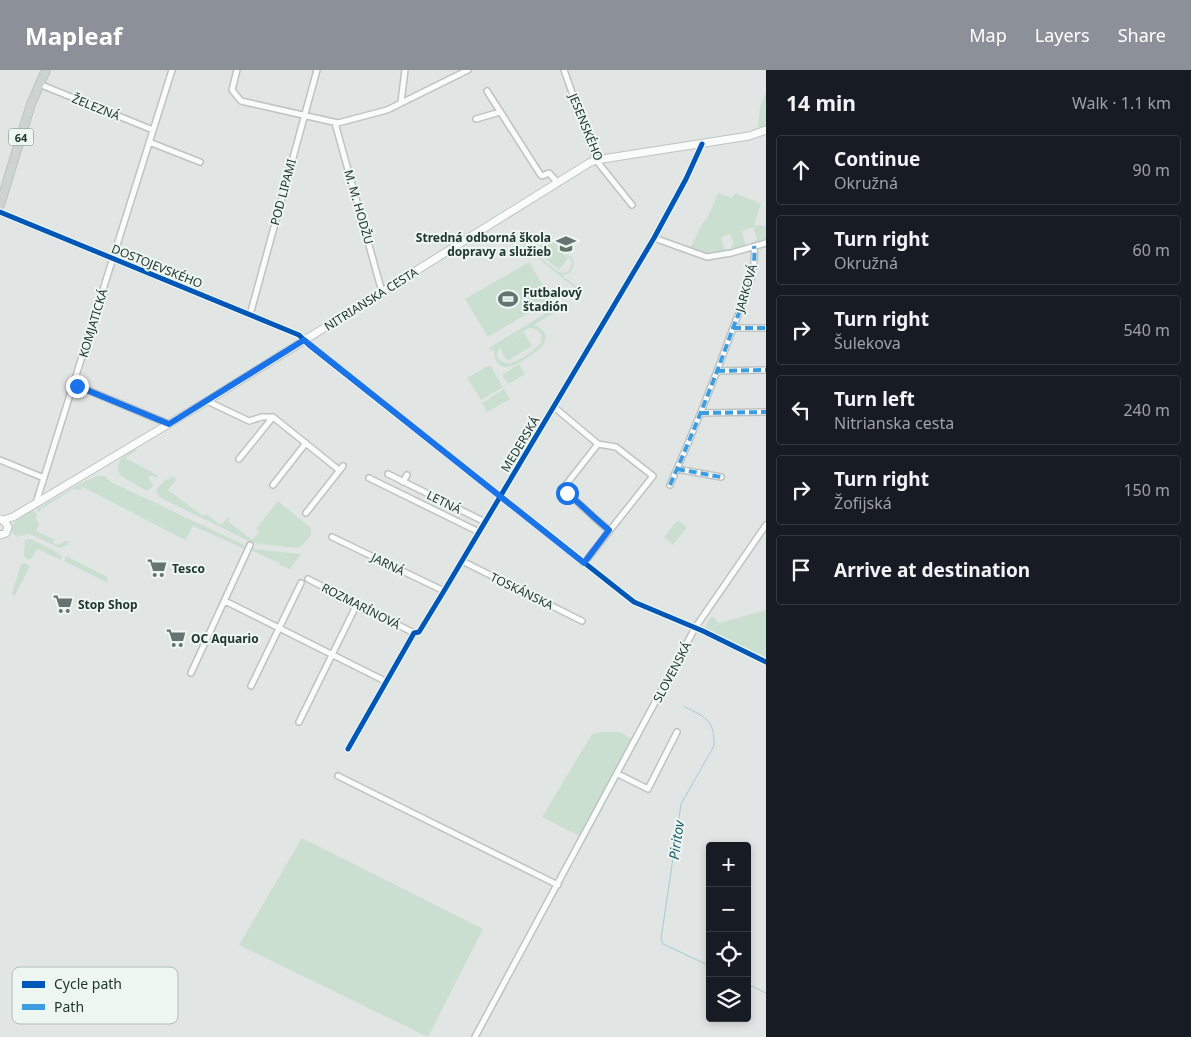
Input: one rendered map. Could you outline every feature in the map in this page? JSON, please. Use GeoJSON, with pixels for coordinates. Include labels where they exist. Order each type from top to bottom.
{"type":"FeatureCollection","features":[{"type":"Feature","properties":{"kind":"main road","name":"64"},"geometry":{"type":"LineString","coordinates":[[0,205],[39,84],[46,70]]}},
{"type":"Feature","properties":{"kind":"main road","name":"NITRIANSKA CESTA"},"geometry":{"type":"LineString","coordinates":[[0,535],[6,533],[3,522],[207,401],[596,160],[749,136],[766,130]]}},
{"type":"Feature","properties":{"kind":"street","name":"KOMJATICKÁ"},"geometry":{"type":"LineString","coordinates":[[36,503],[172,70]]}},
{"type":"Feature","properties":{"kind":"street"},"geometry":{"type":"LineString","coordinates":[[237,70],[232,90],[241,101],[338,124],[386,110],[468,70]]}},
{"type":"Feature","properties":{"kind":"street","name":"POD LIPAMI"},"geometry":{"type":"LineString","coordinates":[[250,315],[317,70]]}},
{"type":"Feature","properties":{"kind":"street"},"geometry":{"type":"LineString","coordinates":[[401,102],[405,70]]}},
{"type":"Feature","properties":{"kind":"street","name":"JESENSKÉHO"},"geometry":{"type":"LineString","coordinates":[[564,70],[596,160],[632,205]]}},
{"type":"Feature","properties":{"kind":"street","name":"ŽELEZNÁ"},"geometry":{"type":"LineString","coordinates":[[39,84],[153,130]]}},
{"type":"Feature","properties":{"kind":"street"},"geometry":{"type":"LineString","coordinates":[[487,91],[540,174],[542,176],[550,173],[558,182]]}},
{"type":"Feature","properties":{"kind":"street"},"geometry":{"type":"LineString","coordinates":[[476,119],[500,112]]}},
{"type":"Feature","properties":{"kind":"street","name":"M. M. HODŽU"},"geometry":{"type":"LineString","coordinates":[[335,122],[382,292]]}},
{"type":"Feature","properties":{"kind":"street"},"geometry":{"type":"LineString","coordinates":[[149,142],[183,157],[200,162]]}},
{"type":"Feature","properties":{"kind":"street","name":"MEDERSKÁ"},"geometry":{"type":"LineString","coordinates":[[348,748],[385,681],[414,633],[419,632],[444,591],[654,238],[686,179],[702,144]]}},
{"type":"Feature","properties":{"kind":"street","name":"DOSTOJEVSKÉHO"},"geometry":{"type":"LineString","coordinates":[[0,212],[299,336],[634,602],[695,628],[766,662]]}},
{"type":"Feature","properties":{"kind":"street"},"geometry":{"type":"LineString","coordinates":[[654,238],[707,257],[731,253],[766,243]]}},
{"type":"Feature","properties":{"kind":"street","name":"JARKOVÁ"},"geometry":{"type":"LineString","coordinates":[[670,485],[701,413],[750,284],[755,257],[754,246]]}},
{"type":"Feature","properties":{"kind":"street","name":"JARKOVÁ"},"geometry":{"type":"LineString","coordinates":[[733,328],[766,328]]}},
{"type":"Feature","properties":{"kind":"street"},"geometry":{"type":"LineString","coordinates":[[717,371],[766,370]]}},
{"type":"Feature","properties":{"kind":"street"},"geometry":{"type":"LineString","coordinates":[[73,384],[169,424]]}},
{"type":"Feature","properties":{"kind":"street"},"geometry":{"type":"LineString","coordinates":[[207,401],[250,421],[273,417],[306,444],[341,468],[306,513]]}},
{"type":"Feature","properties":{"kind":"street"},"geometry":{"type":"LineString","coordinates":[[554,407],[598,444],[616,447],[653,476],[584,563]]}},
{"type":"Feature","properties":{"kind":"street"},"geometry":{"type":"LineString","coordinates":[[701,413],[766,412]]}},
{"type":"Feature","properties":{"kind":"street"},"geometry":{"type":"LineString","coordinates":[[239,459],[273,417]]}},
{"type":"Feature","properties":{"kind":"street"},"geometry":{"type":"LineString","coordinates":[[259,418],[264,420],[266,426]]}},
{"type":"Feature","properties":{"kind":"street"},"geometry":{"type":"LineString","coordinates":[[274,485],[306,444]]}},
{"type":"Feature","properties":{"kind":"street"},"geometry":{"type":"LineString","coordinates":[[598,444],[565,486],[567,493],[609,530]]}},
{"type":"Feature","properties":{"kind":"street"},"geometry":{"type":"LineString","coordinates":[[0,460],[44,478]]}},
{"type":"Feature","properties":{"kind":"street"},"geometry":{"type":"LineString","coordinates":[[677,469],[721,477]]}},
{"type":"Feature","properties":{"kind":"street","name":"LETNÁ"},"geometry":{"type":"LineString","coordinates":[[388,474],[485,522]]}},
{"type":"Feature","properties":{"kind":"street"},"geometry":{"type":"LineString","coordinates":[[403,482],[407,475]]}},
{"type":"Feature","properties":{"kind":"street"},"geometry":{"type":"LineString","coordinates":[[369,478],[479,532]]}},
{"type":"Feature","properties":{"kind":"street","name":"SLOVENSKÁ"},"geometry":{"type":"LineString","coordinates":[[475,1037],[695,628],[766,525]]}},
{"type":"Feature","properties":{"kind":"street","name":"JARNÁ"},"geometry":{"type":"LineString","coordinates":[[332,537],[444,591]]}},
{"type":"Feature","properties":{"kind":"street"},"geometry":{"type":"LineString","coordinates":[[190,673],[250,545]]}},
{"type":"Feature","properties":{"kind":"street","name":"TOSKÁNSKA"},"geometry":{"type":"LineString","coordinates":[[462,561],[582,621]]}},
{"type":"Feature","properties":{"kind":"street","name":"ROZMARÍNOVÁ"},"geometry":{"type":"LineString","coordinates":[[308,580],[414,633]]}},
{"type":"Feature","properties":{"kind":"street"},"geometry":{"type":"LineString","coordinates":[[251,686],[301,583]]}},
{"type":"Feature","properties":{"kind":"street"},"geometry":{"type":"LineString","coordinates":[[225,601],[385,681]]}},
{"type":"Feature","properties":{"kind":"street"},"geometry":{"type":"LineString","coordinates":[[299,722],[357,604]]}},
{"type":"Feature","properties":{"kind":"street"},"geometry":{"type":"LineString","coordinates":[[618,774],[648,789],[677,732]]}},
{"type":"Feature","properties":{"kind":"street"},"geometry":{"type":"LineString","coordinates":[[338,776],[558,885]]}},
{"type":"Feature","properties":{"kind":"green space"},"geometry":{"type":"Polygon","coordinates":[[[766,92],[766,126],[758,128],[760,107],[766,92]]]}},
{"type":"Feature","properties":{"kind":"green space"},"geometry":{"type":"Polygon","coordinates":[[[718,193],[732,198],[735,193],[761,204],[754,225],[766,226],[766,241],[755,242],[757,239],[753,227],[742,231],[746,246],[732,248],[731,246],[734,245],[730,234],[721,237],[725,251],[707,254],[690,249],[702,224],[709,215],[718,193]]]}},
{"type":"Feature","properties":{"kind":"green space"},"geometry":{"type":"Polygon","coordinates":[[[540,234],[547,236],[572,258],[574,264],[572,269],[563,276],[581,290],[580,292],[523,246],[524,244],[529,248],[532,238],[540,234]],[[540,236],[532,241],[533,252],[557,271],[563,273],[569,271],[572,263],[569,257],[544,237],[540,236]]]}},
{"type":"Feature","properties":{"kind":"green space"},"geometry":{"type":"Polygon","coordinates":[[[546,239],[568,258],[559,270],[536,251],[546,239]]]}},
{"type":"Feature","properties":{"kind":"green space","name":"Futbalový štadión"},"geometry":{"type":"Polygon","coordinates":[[[529,262],[551,299],[488,337],[465,299],[529,262]]]}},
{"type":"Feature","properties":{"kind":"green space"},"geometry":{"type":"Polygon","coordinates":[[[556,307],[558,310],[534,325],[545,333],[546,338],[537,351],[514,366],[505,367],[499,365],[495,360],[494,349],[491,351],[489,348],[556,307]],[[529,328],[500,346],[524,332],[532,346],[507,361],[499,347],[497,355],[500,361],[511,363],[524,357],[540,344],[541,335],[533,328],[529,328]]]}},
{"type":"Feature","properties":{"kind":"green space"},"geometry":{"type":"Polygon","coordinates":[[[519,364],[525,374],[508,384],[502,375],[519,364]]]}},
{"type":"Feature","properties":{"kind":"green space"},"geometry":{"type":"Polygon","coordinates":[[[490,365],[503,387],[481,400],[467,378],[490,365]]]}},
{"type":"Feature","properties":{"kind":"green space"},"geometry":{"type":"Polygon","coordinates":[[[504,389],[510,399],[487,412],[482,403],[504,389]]]}},
{"type":"Feature","properties":{"kind":"green space"},"geometry":{"type":"Polygon","coordinates":[[[135,449],[136,451],[125,458],[157,475],[158,478],[150,475],[148,479],[153,483],[153,486],[147,491],[121,476],[118,471],[120,460],[135,449]]]}},
{"type":"Feature","properties":{"kind":"green space"},"geometry":{"type":"Polygon","coordinates":[[[97,476],[105,476],[111,482],[244,545],[245,549],[193,526],[185,540],[83,487],[81,490],[73,489],[39,512],[37,511],[37,509],[81,483],[97,476]]]}},
{"type":"Feature","properties":{"kind":"green space"},"geometry":{"type":"Polygon","coordinates":[[[174,476],[176,480],[168,490],[203,516],[206,514],[219,524],[222,524],[228,517],[230,519],[228,521],[252,540],[259,532],[256,529],[278,501],[311,528],[311,535],[298,548],[259,544],[247,540],[159,497],[156,490],[164,481],[174,476]]]}},
{"type":"Feature","properties":{"kind":"green space"},"geometry":{"type":"Polygon","coordinates":[[[31,509],[37,514],[36,519],[39,524],[36,531],[55,540],[52,542],[57,545],[68,540],[67,545],[60,548],[32,535],[27,534],[18,537],[13,534],[11,527],[19,517],[31,509]]]}},
{"type":"Feature","properties":{"kind":"green space"},"geometry":{"type":"Polygon","coordinates":[[[678,520],[687,527],[673,545],[664,537],[678,520]]]}},
{"type":"Feature","properties":{"kind":"green space"},"geometry":{"type":"Polygon","coordinates":[[[28,539],[60,554],[61,560],[37,549],[32,558],[27,560],[24,555],[25,540],[28,539]]]}},
{"type":"Feature","properties":{"kind":"green space"},"geometry":{"type":"Polygon","coordinates":[[[251,550],[301,554],[290,569],[251,550]]]}},
{"type":"Feature","properties":{"kind":"green space"},"geometry":{"type":"Polygon","coordinates":[[[66,556],[107,577],[108,583],[64,561],[66,556]]]}},
{"type":"Feature","properties":{"kind":"green space"},"geometry":{"type":"Polygon","coordinates":[[[24,563],[30,566],[14,597],[12,594],[21,564],[24,563]]]}},
{"type":"Feature","properties":{"kind":"green space"},"geometry":{"type":"Polygon","coordinates":[[[766,610],[766,660],[708,631],[705,627],[712,616],[719,623],[766,610]]]}},
{"type":"Feature","properties":{"kind":"green space"},"geometry":{"type":"Polygon","coordinates":[[[620,732],[634,740],[581,837],[542,817],[592,734],[620,732]]]}},
{"type":"Feature","properties":{"kind":"green space"},"geometry":{"type":"Polygon","coordinates":[[[302,838],[483,929],[428,1037],[239,945],[302,838]]]}},
{"type":"Feature","properties":{"kind":"waterway","name":"Piritov"},"geometry":{"type":"LineString","coordinates":[[685,707],[703,717],[711,725],[714,746],[681,804],[661,939],[663,944],[706,964]]}},
{"type":"Feature","properties":{"kind":"waterway","name":"Piritov"},"geometry":{"type":"LineString","coordinates":[[751,986],[766,993]]}},
{"type":"Feature","properties":{"kind":"marked path"},"geometry":{"type":"LineString","coordinates":[[670,485],[703,407],[745,298],[753,267],[754,246]]}},
{"type":"Feature","properties":{"kind":"marked path"},"geometry":{"type":"LineString","coordinates":[[733,328],[766,328]]}},
{"type":"Feature","properties":{"kind":"marked path"},"geometry":{"type":"LineString","coordinates":[[717,371],[766,370]]}},
{"type":"Feature","properties":{"kind":"marked path"},"geometry":{"type":"LineString","coordinates":[[701,413],[766,412]]}},
{"type":"Feature","properties":{"kind":"marked path"},"geometry":{"type":"LineString","coordinates":[[677,469],[721,477]]}},
{"type":"Feature","properties":{"kind":"cycle path"},"geometry":{"type":"LineString","coordinates":[[348,749],[414,633],[419,632],[444,591],[654,238],[686,179],[702,144]]}},
{"type":"Feature","properties":{"kind":"cycle path"},"geometry":{"type":"LineString","coordinates":[[0,212],[299,335],[309,345],[634,602],[703,631],[766,662]]}},
{"type":"Feature","properties":{"kind":"place","name":"Stredná odborná škola dopravy a služieb"},"geometry":{"type":"Point","coordinates":[566,244]}},
{"type":"Feature","properties":{"kind":"place","name":"Futbalový štadión"},"geometry":{"type":"Point","coordinates":[508,299]}},
{"type":"Feature","properties":{"kind":"place","name":"Tesco"},"geometry":{"type":"Point","coordinates":[157,568]}},
{"type":"Feature","properties":{"kind":"place","name":"Stop Shop"},"geometry":{"type":"Point","coordinates":[63,604]}},
{"type":"Feature","properties":{"kind":"place","name":"OC Aquario"},"geometry":{"type":"Point","coordinates":[176,638]}},
{"type":"Feature","properties":{"kind":"route"},"geometry":{"type":"LineString","coordinates":[[77,386],[169,424],[304,340],[584,563],[609,530],[567,493]]}}]}
